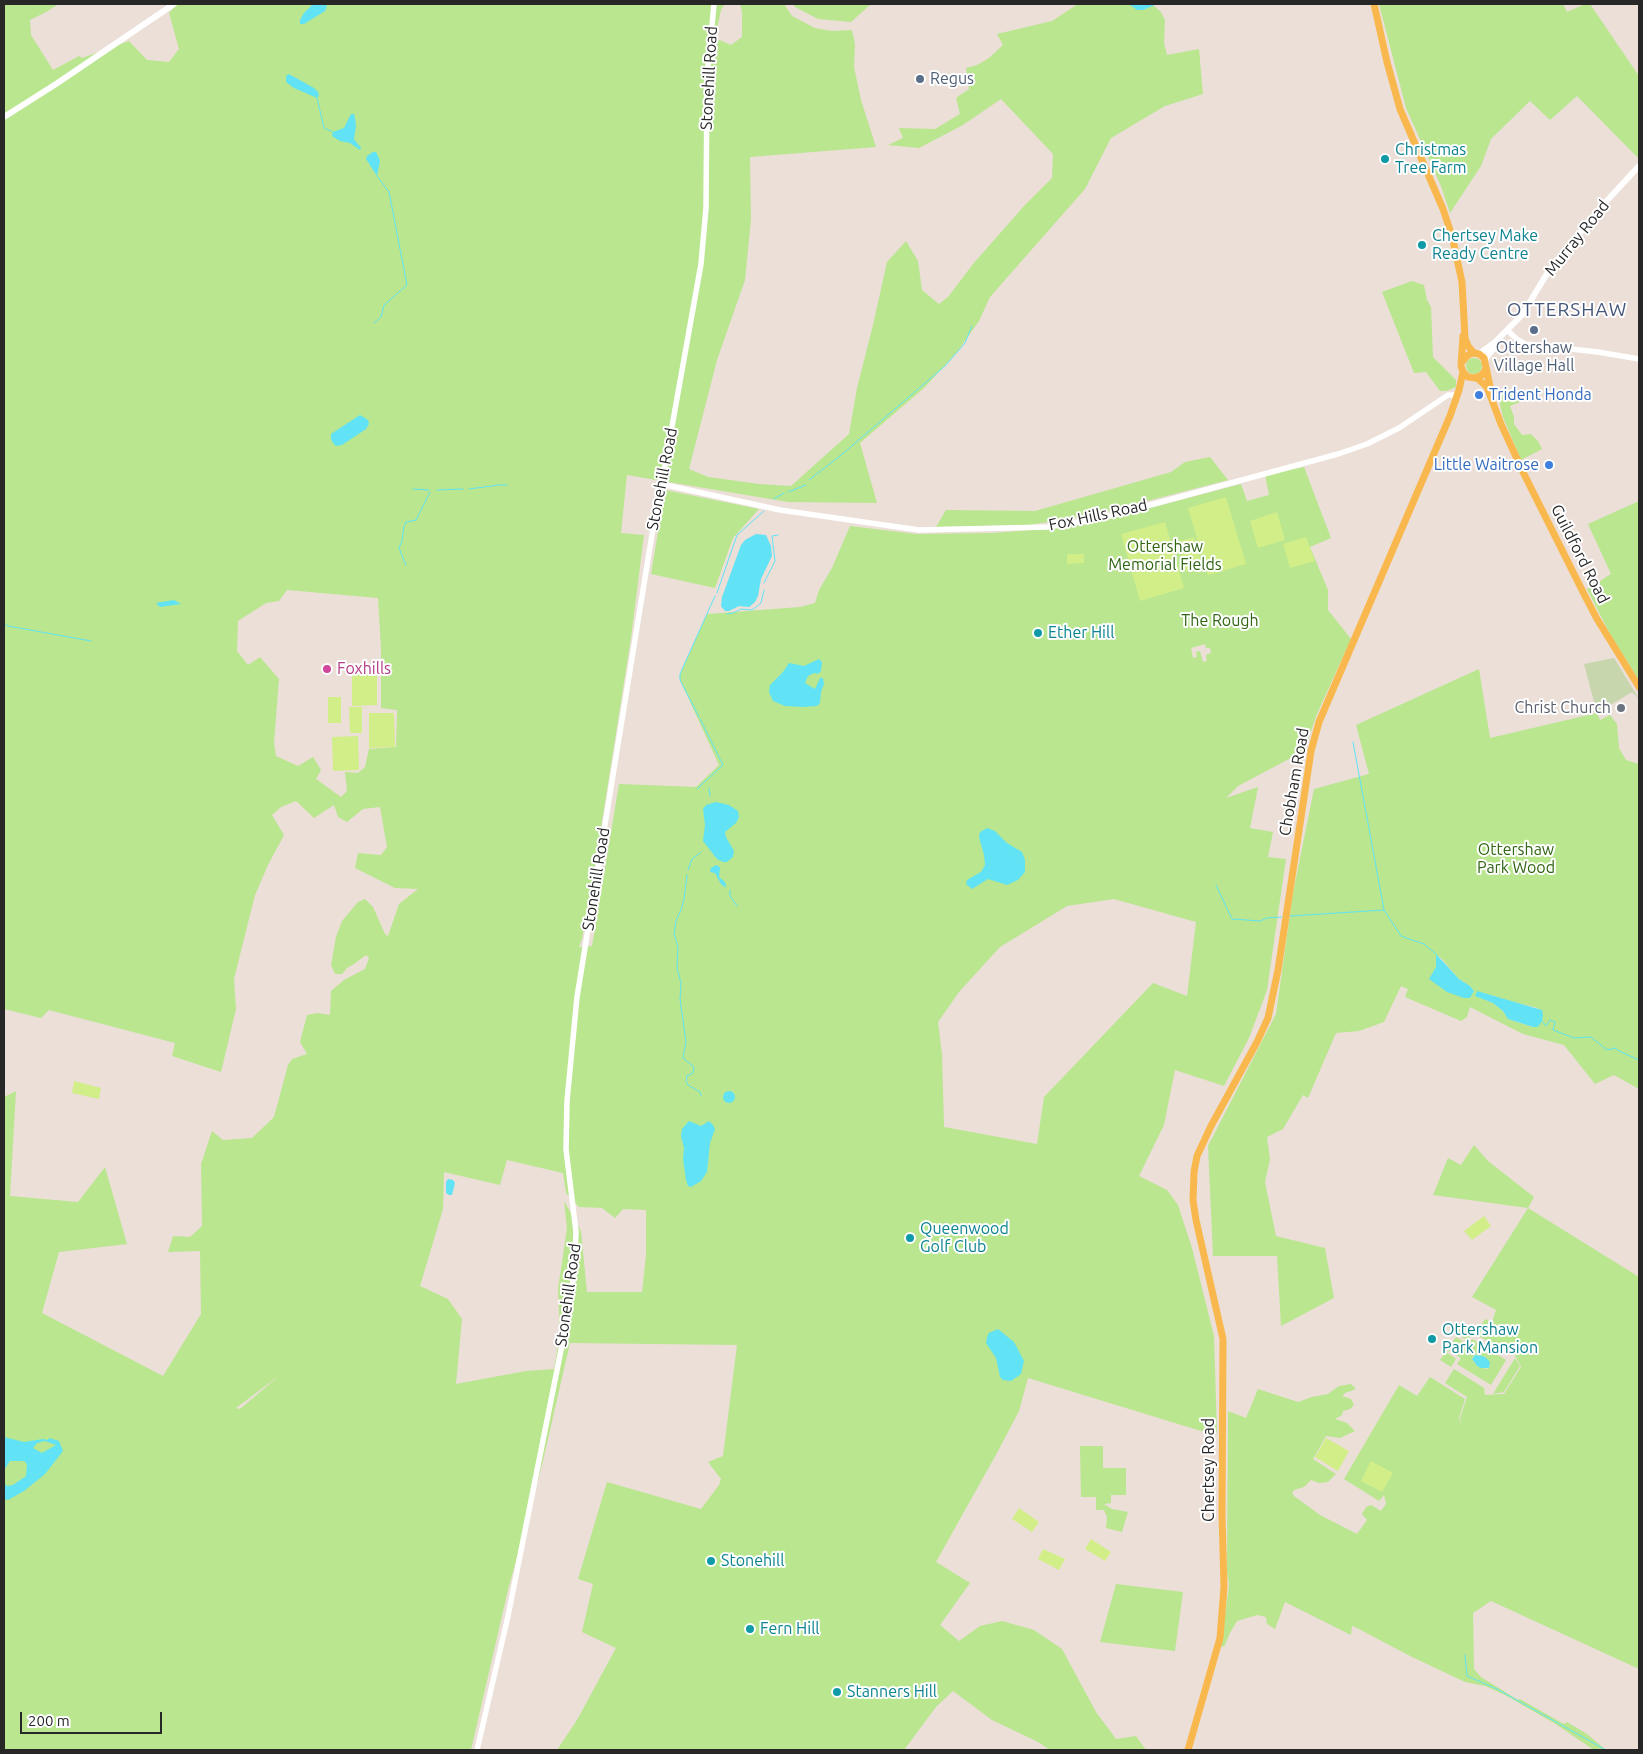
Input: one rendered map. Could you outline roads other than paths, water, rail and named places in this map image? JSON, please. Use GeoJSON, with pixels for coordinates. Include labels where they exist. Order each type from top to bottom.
{"type":"FeatureCollection","features":[{"type":"Feature","properties":{"kind":"main road"},"geometry":{"type":"LineString","coordinates":[[4,117],[174,4]]}},
{"type":"Feature","properties":{"kind":"main road"},"geometry":{"type":"LineString","coordinates":[[1374,4],[1400,109],[1443,209],[1452,236],[1460,270],[1464,301],[1465,338],[1468,346],[1485,360],[1486,369],[1482,375],[1474,378],[1463,372],[1461,366],[1463,360],[1464,301]]}},
{"type":"Feature","properties":{"kind":"main road","name":"Murray Road"},"geometry":{"type":"LineString","coordinates":[[1485,360],[1492,350],[1520,322],[1522,315],[1548,272],[1602,206],[1639,166]]}},
{"type":"Feature","properties":{"kind":"main road","name":"Murray Road"},"geometry":{"type":"LineString","coordinates":[[1476,353],[1509,332]]}},
{"type":"Feature","properties":{"kind":"main road"},"geometry":{"type":"LineString","coordinates":[[1463,360],[1468,355],[1476,353]]}},
{"type":"Feature","properties":{"kind":"main road","name":"Guildford Road"},"geometry":{"type":"LineString","coordinates":[[1486,369],[1504,429]]}},
{"type":"Feature","properties":{"kind":"main road","name":"Chobham Road"},"geometry":{"type":"LineString","coordinates":[[1193,1188],[1197,1156],[1268,1018],[1278,970],[1311,751],[1319,722],[1435,451],[1458,393],[1463,372]]}},
{"type":"Feature","properties":{"kind":"main road","name":"Chobham Road"},"geometry":{"type":"LineString","coordinates":[[1458,393],[1474,378]]}},
{"type":"Feature","properties":{"kind":"main road","name":"Guildford Road"},"geometry":{"type":"LineString","coordinates":[[1474,378],[1487,387],[1546,520],[1597,619],[1639,687]]}},
{"type":"Feature","properties":{"kind":"main road","name":"Chertsey Road"},"geometry":{"type":"LineString","coordinates":[[1188,1750],[1220,1638],[1224,1587],[1222,1514],[1223,1340],[1196,1220],[1193,1188]]}},
{"type":"Feature","properties":{"kind":"street","name":"Stonehill Road"},"geometry":{"type":"LineString","coordinates":[[477,1750],[508,1616],[562,1345],[574,1275],[576,1232],[566,1149],[567,1101],[577,997],[661,484],[701,264],[706,208],[707,78],[714,4]]}},
{"type":"Feature","properties":{"kind":"street"},"geometry":{"type":"LineString","coordinates":[[1509,332],[1525,344],[1598,352],[1639,359]]}},
{"type":"Feature","properties":{"kind":"street","name":"Fox Hills Road"},"geometry":{"type":"LineString","coordinates":[[661,484],[780,510],[919,530],[1048,527],[1102,518],[1338,454],[1367,444],[1399,428],[1448,395],[1458,393]]}},
{"type":"Feature","properties":{"kind":"water"},"geometry":{"type":"Polygon","coordinates":[[[313,4],[325,4],[327,7],[325,11],[304,24],[300,24],[304,13],[313,4]]]}},
{"type":"Feature","properties":{"kind":"water"},"geometry":{"type":"Polygon","coordinates":[[[1131,4],[1157,4],[1143,10],[1137,10],[1131,4]]]}},
{"type":"Feature","properties":{"kind":"water"},"geometry":{"type":"Polygon","coordinates":[[[289,74],[314,88],[319,95],[317,98],[294,88],[286,82],[286,76],[289,74]]]}},
{"type":"Feature","properties":{"kind":"water"},"geometry":{"type":"Polygon","coordinates":[[[351,114],[354,114],[356,126],[354,139],[361,148],[360,150],[350,143],[340,141],[332,136],[333,132],[344,128],[351,114]]]}},
{"type":"Feature","properties":{"kind":"water"},"geometry":{"type":"Polygon","coordinates":[[[373,152],[376,152],[380,161],[377,176],[366,159],[373,152]]]}},
{"type":"Feature","properties":{"kind":"water"},"geometry":{"type":"Polygon","coordinates":[[[360,415],[368,420],[369,424],[366,429],[342,445],[336,446],[331,439],[331,434],[360,415]]]}},
{"type":"Feature","properties":{"kind":"water"},"geometry":{"type":"Polygon","coordinates":[[[756,534],[766,535],[771,546],[772,556],[761,579],[758,596],[749,607],[739,606],[725,611],[721,606],[722,597],[741,545],[745,540],[756,534]]]}},
{"type":"Feature","properties":{"kind":"water"},"geometry":{"type":"Polygon","coordinates":[[[174,600],[181,604],[160,607],[156,603],[174,600]]]}},
{"type":"Feature","properties":{"kind":"water"},"geometry":{"type":"Polygon","coordinates":[[[819,659],[822,662],[821,671],[818,674],[814,673],[808,676],[805,683],[815,689],[820,678],[823,678],[824,684],[820,703],[817,706],[785,706],[773,701],[769,692],[770,685],[789,663],[804,666],[819,659]]]}},
{"type":"Feature","properties":{"kind":"water"},"geometry":{"type":"Polygon","coordinates":[[[716,802],[729,805],[738,811],[739,817],[736,823],[725,832],[734,851],[733,857],[727,862],[717,859],[703,841],[705,825],[703,809],[706,805],[716,802]]]}},
{"type":"Feature","properties":{"kind":"water"},"geometry":{"type":"Polygon","coordinates":[[[987,828],[995,831],[1007,843],[1022,852],[1025,860],[1025,872],[1018,880],[1007,885],[988,879],[972,889],[966,884],[967,880],[981,872],[985,865],[979,837],[980,832],[987,828]]]}},
{"type":"Feature","properties":{"kind":"water"},"geometry":{"type":"Polygon","coordinates":[[[716,865],[720,867],[719,877],[725,882],[726,888],[721,884],[715,873],[710,872],[711,868],[716,865]]]}},
{"type":"Feature","properties":{"kind":"water"},"geometry":{"type":"Polygon","coordinates":[[[1436,954],[1459,979],[1474,991],[1470,998],[1464,998],[1447,992],[1429,979],[1436,967],[1436,954]]]}},
{"type":"Feature","properties":{"kind":"water"},"geometry":{"type":"Polygon","coordinates":[[[1477,991],[1542,1010],[1542,1021],[1538,1027],[1533,1027],[1508,1019],[1503,1011],[1493,1003],[1475,996],[1477,991]]]}},
{"type":"Feature","properties":{"kind":"water"},"geometry":{"type":"Polygon","coordinates":[[[729,1091],[735,1097],[729,1103],[723,1097],[729,1091]]]}},
{"type":"Feature","properties":{"kind":"water"},"geometry":{"type":"Polygon","coordinates":[[[689,1121],[701,1126],[709,1121],[715,1129],[710,1143],[707,1172],[701,1181],[691,1187],[688,1186],[686,1180],[683,1159],[684,1148],[681,1136],[682,1129],[689,1121]]]}},
{"type":"Feature","properties":{"kind":"water"},"geometry":{"type":"Polygon","coordinates":[[[448,1179],[453,1180],[455,1183],[452,1195],[446,1193],[446,1182],[448,1179]]]}},
{"type":"Feature","properties":{"kind":"water"},"geometry":{"type":"Polygon","coordinates":[[[998,1329],[1014,1342],[1024,1361],[1021,1374],[1011,1381],[1003,1380],[1000,1377],[996,1358],[986,1343],[989,1333],[998,1329]]]}},
{"type":"Feature","properties":{"kind":"water"},"geometry":{"type":"Polygon","coordinates":[[[1475,1355],[1486,1358],[1490,1362],[1489,1368],[1477,1366],[1472,1359],[1475,1355]]]}},
{"type":"Feature","properties":{"kind":"water"},"geometry":{"type":"Polygon","coordinates":[[[4,1437],[24,1442],[48,1440],[49,1438],[59,1441],[63,1451],[45,1474],[24,1491],[8,1500],[4,1499],[4,1483],[7,1486],[13,1485],[26,1476],[27,1464],[24,1461],[10,1461],[4,1470],[4,1437]],[[45,1441],[37,1443],[33,1448],[42,1453],[56,1445],[45,1441]]]}},
{"type":"Feature","properties":{"kind":"waterway"},"geometry":{"type":"LineString","coordinates":[[317,98],[324,128],[333,132]]}},
{"type":"Feature","properties":{"kind":"waterway"},"geometry":{"type":"LineString","coordinates":[[374,323],[381,317],[384,305],[407,285],[389,192],[377,176]]}},
{"type":"Feature","properties":{"kind":"waterway"},"geometry":{"type":"LineString","coordinates":[[809,480],[840,456],[945,366],[965,343],[972,326]]}},
{"type":"Feature","properties":{"kind":"waterway"},"geometry":{"type":"LineString","coordinates":[[469,489],[499,485]]}},
{"type":"Feature","properties":{"kind":"waterway"},"geometry":{"type":"LineString","coordinates":[[500,485],[507,485]]}},
{"type":"Feature","properties":{"kind":"waterway"},"geometry":{"type":"LineString","coordinates":[[788,492],[806,485]]}},
{"type":"Feature","properties":{"kind":"waterway"},"geometry":{"type":"LineString","coordinates":[[413,489],[429,490]]}},
{"type":"Feature","properties":{"kind":"waterway"},"geometry":{"type":"LineString","coordinates":[[437,490],[463,489]]}},
{"type":"Feature","properties":{"kind":"waterway"},"geometry":{"type":"LineString","coordinates":[[406,565],[399,548],[404,526],[406,522],[416,520],[430,492]]}},
{"type":"Feature","properties":{"kind":"waterway"},"geometry":{"type":"LineString","coordinates":[[774,499],[784,493]]}},
{"type":"Feature","properties":{"kind":"waterway"},"geometry":{"type":"LineString","coordinates":[[717,593],[737,535],[764,511]]}},
{"type":"Feature","properties":{"kind":"waterway"},"geometry":{"type":"LineString","coordinates":[[764,583],[775,561],[772,536],[778,535]]}},
{"type":"Feature","properties":{"kind":"waterway"},"geometry":{"type":"LineString","coordinates":[[727,614],[741,609],[752,610],[761,603],[764,590]]}},
{"type":"Feature","properties":{"kind":"waterway"},"geometry":{"type":"LineString","coordinates":[[699,717],[680,680],[680,674],[715,596]]}},
{"type":"Feature","properties":{"kind":"waterway"},"geometry":{"type":"LineString","coordinates":[[4,624],[91,641]]}},
{"type":"Feature","properties":{"kind":"waterway"},"geometry":{"type":"LineString","coordinates":[[697,789],[723,765],[700,719]]}},
{"type":"Feature","properties":{"kind":"waterway"},"geometry":{"type":"LineString","coordinates":[[1353,742],[1384,910],[1401,936],[1424,944],[1436,954]]}},
{"type":"Feature","properties":{"kind":"waterway"},"geometry":{"type":"LineString","coordinates":[[709,788],[710,796]]}},
{"type":"Feature","properties":{"kind":"waterway"},"geometry":{"type":"LineString","coordinates":[[688,870],[692,859],[701,852]]}},
{"type":"Feature","properties":{"kind":"waterway"},"geometry":{"type":"LineString","coordinates":[[687,875],[684,899],[676,921],[674,934],[678,947],[677,968],[681,983],[680,999],[686,1042],[683,1058],[694,1067],[693,1073],[687,1076],[686,1081],[688,1085],[700,1092],[701,1096]]}},
{"type":"Feature","properties":{"kind":"waterway"},"geometry":{"type":"LineString","coordinates":[[1216,885],[1232,919],[1261,921],[1266,918],[1282,917]]}},
{"type":"Feature","properties":{"kind":"waterway"},"geometry":{"type":"LineString","coordinates":[[730,890],[730,896],[737,906]]}},
{"type":"Feature","properties":{"kind":"waterway"},"geometry":{"type":"LineString","coordinates":[[1290,916],[1384,910]]}},
{"type":"Feature","properties":{"kind":"waterway"},"geometry":{"type":"LineString","coordinates":[[1542,1021],[1546,1026],[1550,1020],[1555,1022],[1553,1030],[1574,1038],[1591,1037],[1607,1050],[1615,1048],[1639,1060]]}},
{"type":"Feature","properties":{"kind":"waterway"},"geometry":{"type":"LineString","coordinates":[[1465,1655],[1467,1676],[1497,1689],[1606,1750]]}},
{"type":"Feature","properties":{"kind":"place","name":"Regus"},"geometry":{"type":"Point","coordinates":[920,79]}},
{"type":"Feature","properties":{"kind":"place","name":"Christmas Tree Farm"},"geometry":{"type":"Point","coordinates":[1385,159]}},
{"type":"Feature","properties":{"kind":"place","name":"Chertsey Make Ready Centre"},"geometry":{"type":"Point","coordinates":[1422,245]}},
{"type":"Feature","properties":{"kind":"place","name":"Ottershaw Village Hall"},"geometry":{"type":"Point","coordinates":[1534,330]}},
{"type":"Feature","properties":{"kind":"place","name":"Trident Honda"},"geometry":{"type":"Point","coordinates":[1479,395]}},
{"type":"Feature","properties":{"kind":"place","name":"Little Waitrose"},"geometry":{"type":"Point","coordinates":[1549,465]}},
{"type":"Feature","properties":{"kind":"place","name":"Ether Hill"},"geometry":{"type":"Point","coordinates":[1038,633]}},
{"type":"Feature","properties":{"kind":"place","name":"Foxhills"},"geometry":{"type":"Point","coordinates":[327,669]}},
{"type":"Feature","properties":{"kind":"place","name":"Christ Church"},"geometry":{"type":"Point","coordinates":[1621,708]}},
{"type":"Feature","properties":{"kind":"place","name":"Queenwood Golf Club"},"geometry":{"type":"Point","coordinates":[910,1238]}},
{"type":"Feature","properties":{"kind":"place","name":"Ottershaw Park Mansion"},"geometry":{"type":"Point","coordinates":[1432,1339]}},
{"type":"Feature","properties":{"kind":"place","name":"Stonehill"},"geometry":{"type":"Point","coordinates":[711,1561]}},
{"type":"Feature","properties":{"kind":"place","name":"Fern Hill"},"geometry":{"type":"Point","coordinates":[750,1629]}},
{"type":"Feature","properties":{"kind":"place","name":"Stanners Hill"},"geometry":{"type":"Point","coordinates":[837,1692]}},
{"type":"Feature","properties":{"kind":"district","name":"OTTERSHAW"},"geometry":{"type":"Point","coordinates":[1567,310]}},
{"type":"Feature","properties":{"kind":"park label","name":"Ottershaw Memorial Fields"},"geometry":{"type":"Point","coordinates":[1165,556]}},
{"type":"Feature","properties":{"kind":"park label","name":"The Rough"},"geometry":{"type":"Point","coordinates":[1220,621]}},
{"type":"Feature","properties":{"kind":"park label","name":"Ottershaw Park Wood"},"geometry":{"type":"Point","coordinates":[1516,859]}}]}
